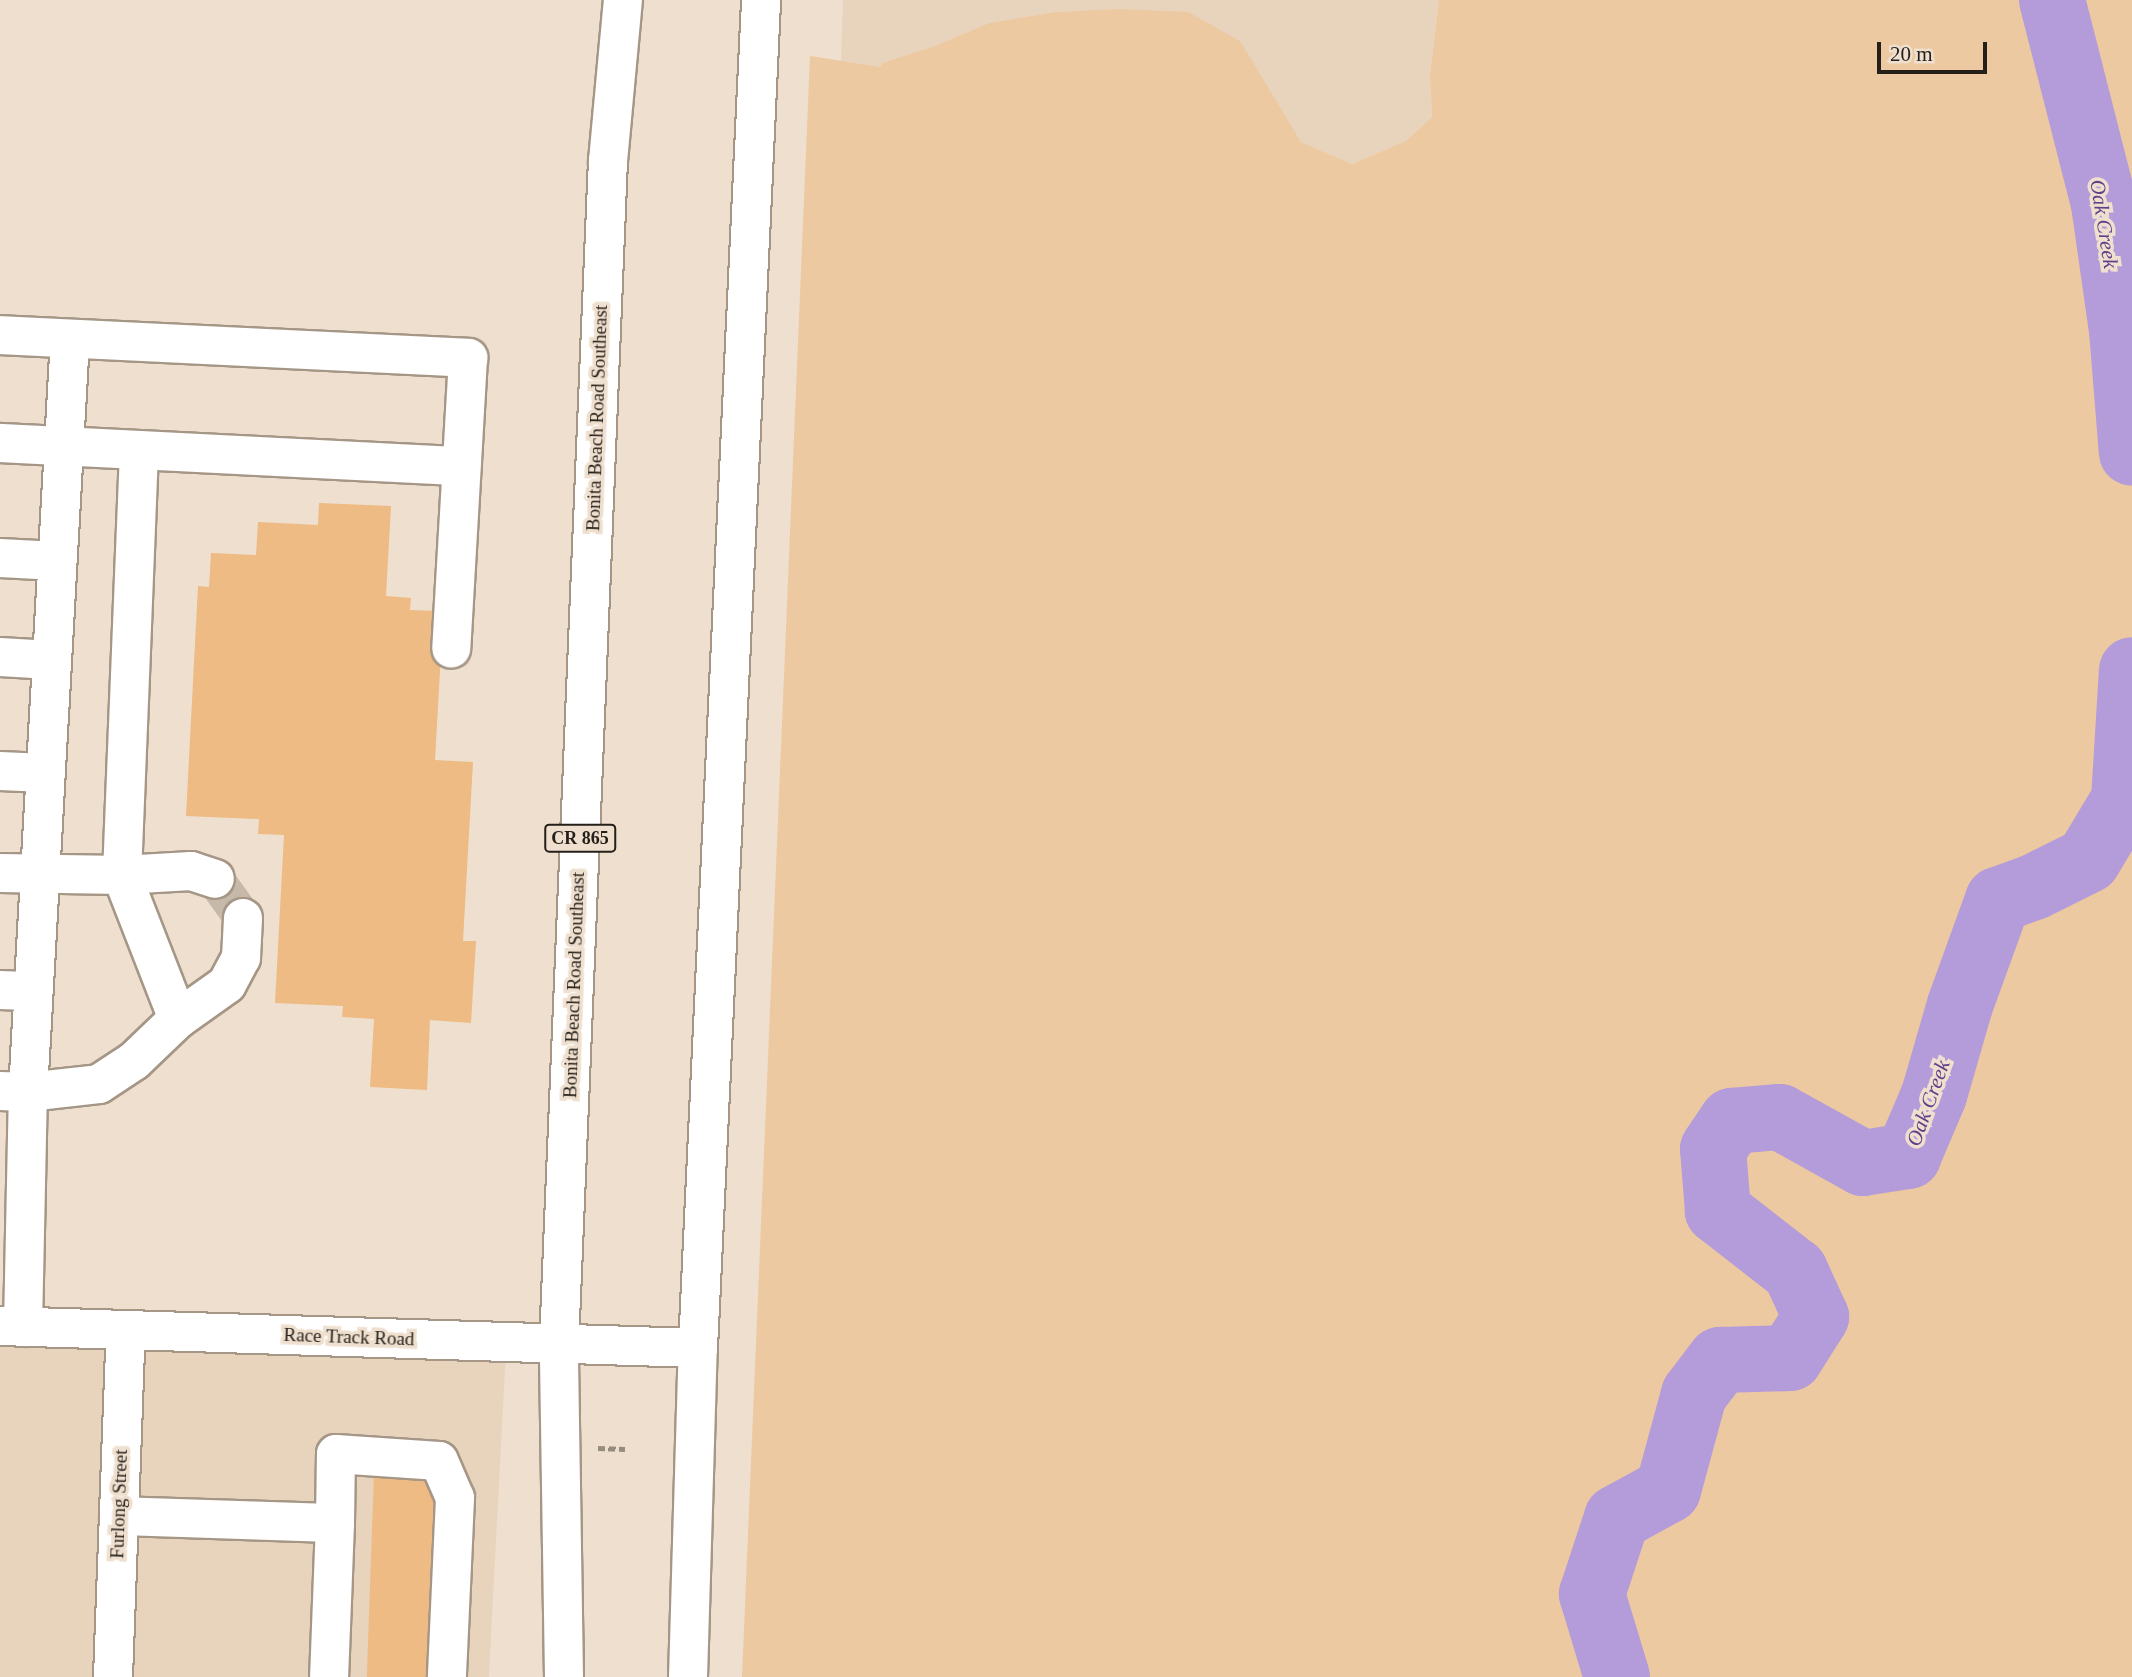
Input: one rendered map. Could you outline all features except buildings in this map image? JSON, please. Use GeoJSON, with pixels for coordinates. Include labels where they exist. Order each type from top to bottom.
{"type":"FeatureCollection","features":[{"type":"Feature","properties":{"kind":"main road","name":"Bonita Beach Road Southeast"},"geometry":{"type":"LineString","coordinates":[[564,1677],[559,1344],[607,161],[623,0]]}},
{"type":"Feature","properties":{"kind":"main road"},"geometry":{"type":"LineString","coordinates":[[688,1677],[698,1348],[761,0]]}},
{"type":"Feature","properties":{"kind":"main road"},"geometry":{"type":"LineString","coordinates":[[0,335],[468,358],[451,649]]}},
{"type":"Feature","properties":{"kind":"main road"},"geometry":{"type":"LineString","coordinates":[[12,1327],[17,990],[40,875],[70,338]]}},
{"type":"Feature","properties":{"kind":"main road"},"geometry":{"type":"LineString","coordinates":[[0,443],[461,466]]}},
{"type":"Feature","properties":{"kind":"main road"},"geometry":{"type":"LineString","coordinates":[[138,450],[122,875],[178,1019]]}},
{"type":"Feature","properties":{"kind":"main road"},"geometry":{"type":"LineString","coordinates":[[0,558],[57,561]]}},
{"type":"Feature","properties":{"kind":"main road"},"geometry":{"type":"LineString","coordinates":[[0,657],[51,660]]}},
{"type":"Feature","properties":{"kind":"main road"},"geometry":{"type":"LineString","coordinates":[[0,771],[45,773]]}},
{"type":"Feature","properties":{"kind":"main road"},"geometry":{"type":"LineString","coordinates":[[0,873],[122,875],[191,871],[215,879]]}},
{"type":"Feature","properties":{"kind":"main road"},"geometry":{"type":"LineString","coordinates":[[14,1092],[99,1084],[134,1061],[178,1019],[227,984],[241,958],[243,918]]}},
{"type":"Feature","properties":{"kind":"main road","name":"Race Track Road"},"geometry":{"type":"LineString","coordinates":[[12,1327],[698,1348]]}},
{"type":"Feature","properties":{"kind":"main road","name":"Furlong Street"},"geometry":{"type":"LineString","coordinates":[[113,1677],[125,1330]]}},
{"type":"Feature","properties":{"kind":"main road"},"geometry":{"type":"LineString","coordinates":[[329,1677],[337,1454],[439,1461],[455,1498],[447,1677]]}},
{"type":"Feature","properties":{"kind":"main road"},"geometry":{"type":"LineString","coordinates":[[119,1516],[335,1523]]}},
{"type":"Feature","properties":{"kind":"path"},"geometry":{"type":"LineString","coordinates":[[598,1448],[625,1449]]}},
{"type":"Feature","properties":{"kind":"shaded area"},"geometry":{"type":"Polygon","coordinates":[[[843,0],[1439,0],[1430,76],[1432,117],[1406,141],[1352,164],[1301,142],[1270,95],[1115,9],[1056,12],[989,23],[935,46],[882,63],[881,67],[841,61],[843,0]]]}},
{"type":"Feature","properties":{"kind":"shaded area"},"geometry":{"type":"Polygon","coordinates":[[[1439,0],[2132,0],[2132,1677],[742,1677],[810,56],[881,67],[882,63],[935,46],[989,23],[1056,12],[1115,9],[1188,12],[1240,41],[1301,142],[1352,164],[1406,141],[1432,117],[1430,76],[1439,0]]]}},
{"type":"Feature","properties":{"kind":"shaded area"},"geometry":{"type":"Polygon","coordinates":[[[0,1336],[505,1362],[489,1677],[0,1677],[0,1336]]]}},
{"type":"Feature","properties":{"kind":"waterway","name":"Oak Creek"},"geometry":{"type":"LineString","coordinates":[[2052,0],[2104,204],[2122,330],[2132,453]]}},
{"type":"Feature","properties":{"kind":"waterway","name":"Oak Creek"},"geometry":{"type":"LineString","coordinates":[[1617,1677],[1592,1594],[1617,1518],[1668,1490],[1694,1394],[1720,1360],[1790,1358],[1816,1317],[1795,1271],[1718,1211],[1713,1149],[1732,1121],[1780,1117],[1863,1163],[1908,1156],[1934,1095],[1960,1005],[1998,900],[2034,887],[2088,860],[2124,800],[2132,670]]}},
{"type":"Feature","properties":{"kind":"tunnel"},"geometry":{"type":"LineString","coordinates":[[215,879],[243,918]]}}]}
